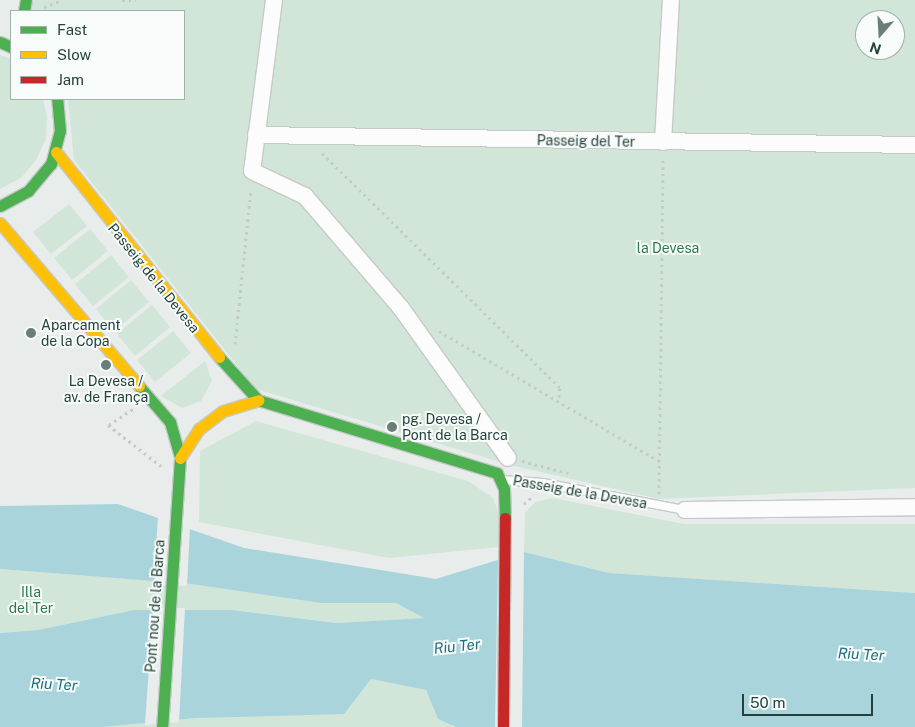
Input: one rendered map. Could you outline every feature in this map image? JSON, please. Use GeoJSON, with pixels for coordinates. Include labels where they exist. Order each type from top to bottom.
{"type":"FeatureCollection","features":[{"type":"Feature","properties":{"kind":"main road"},"geometry":{"type":"LineString","coordinates":[[0,206],[34,186],[56,152],[61,123],[57,100]]}},
{"type":"Feature","properties":{"kind":"main road","name":"Passeig de la Devesa"},"geometry":{"type":"LineString","coordinates":[[56,152],[209,346],[258,400],[485,467],[502,480]]}},
{"type":"Feature","properties":{"kind":"main road"},"geometry":{"type":"LineString","coordinates":[[0,223],[170,422],[180,458]]}},
{"type":"Feature","properties":{"kind":"main road"},"geometry":{"type":"LineString","coordinates":[[180,458],[199,428],[223,411],[258,400]]}},
{"type":"Feature","properties":{"kind":"main road","name":"Pont nou de la Barca"},"geometry":{"type":"LineString","coordinates":[[162,727],[180,458]]}},
{"type":"Feature","properties":{"kind":"main road"},"geometry":{"type":"LineString","coordinates":[[502,480],[505,514],[503,727]]}},
{"type":"Feature","properties":{"kind":"street"},"geometry":{"type":"LineString","coordinates":[[274,0],[252,171],[305,196],[401,308],[508,458]]}},
{"type":"Feature","properties":{"kind":"street"},"geometry":{"type":"LineString","coordinates":[[663,142],[670,0]]}},
{"type":"Feature","properties":{"kind":"street","name":"Passeig del Ter"},"geometry":{"type":"LineString","coordinates":[[256,134],[915,145]]}},
{"type":"Feature","properties":{"kind":"street","name":"Passeig de la Devesa"},"geometry":{"type":"LineString","coordinates":[[685,510],[915,507]]}},
{"type":"Feature","properties":{"kind":"lane","name":"Passeig de la Devesa"},"geometry":{"type":"LineString","coordinates":[[502,480],[542,482],[685,510]]}},
{"type":"Feature","properties":{"kind":"path"},"geometry":{"type":"LineString","coordinates":[[38,10],[62,0]]}},
{"type":"Feature","properties":{"kind":"path"},"geometry":{"type":"LineString","coordinates":[[122,0],[136,0]]}},
{"type":"Feature","properties":{"kind":"path"},"geometry":{"type":"LineString","coordinates":[[304,136],[560,388],[558,402]]}},
{"type":"Feature","properties":{"kind":"path"},"geometry":{"type":"LineString","coordinates":[[659,505],[663,142]]}},
{"type":"Feature","properties":{"kind":"path"},"geometry":{"type":"LineString","coordinates":[[234,355],[252,171]]}},
{"type":"Feature","properties":{"kind":"path"},"geometry":{"type":"LineString","coordinates":[[434,328],[660,462]]}},
{"type":"Feature","properties":{"kind":"path"},"geometry":{"type":"LineString","coordinates":[[136,406],[108,425],[166,470]]}},
{"type":"Feature","properties":{"kind":"green space","name":"la Devesa"},"geometry":{"type":"Polygon","coordinates":[[[33,0],[915,0],[915,488],[659,499],[510,465],[256,389],[74,160],[68,100],[185,100],[185,10],[31,10],[33,0]]]}},
{"type":"Feature","properties":{"kind":"green space"},"geometry":{"type":"Polygon","coordinates":[[[0,55],[10,59],[10,100],[43,100],[47,116],[46,139],[36,160],[21,178],[0,189],[0,55]]]}},
{"type":"Feature","properties":{"kind":"green space"},"geometry":{"type":"Polygon","coordinates":[[[69,204],[87,226],[51,254],[33,232],[69,204]]]}},
{"type":"Feature","properties":{"kind":"green space"},"geometry":{"type":"Polygon","coordinates":[[[90,229],[108,251],[72,280],[54,258],[90,229]]]}},
{"type":"Feature","properties":{"kind":"green space"},"geometry":{"type":"Polygon","coordinates":[[[111,255],[129,277],[93,306],[75,284],[111,255]]]}},
{"type":"Feature","properties":{"kind":"green space"},"geometry":{"type":"Polygon","coordinates":[[[131,280],[149,302],[114,331],[96,309],[131,280]]]}},
{"type":"Feature","properties":{"kind":"green space"},"geometry":{"type":"Polygon","coordinates":[[[152,305],[170,327],[135,356],[117,334],[152,305]]]}},
{"type":"Feature","properties":{"kind":"green space"},"geometry":{"type":"Polygon","coordinates":[[[173,331],[191,353],[155,382],[137,360],[173,331]]]}},
{"type":"Feature","properties":{"kind":"green space"},"geometry":{"type":"Polygon","coordinates":[[[205,361],[212,381],[201,401],[182,408],[161,396],[205,361]]]}},
{"type":"Feature","properties":{"kind":"green space"},"geometry":{"type":"Polygon","coordinates":[[[256,421],[468,481],[493,498],[499,514],[499,547],[389,558],[199,522],[200,451],[256,421]]]}},
{"type":"Feature","properties":{"kind":"green space"},"geometry":{"type":"Polygon","coordinates":[[[553,498],[684,524],[915,524],[915,593],[609,573],[524,552],[525,513],[535,502],[553,498]]]}},
{"type":"Feature","properties":{"kind":"green space","name":"Illa del Ter"},"geometry":{"type":"Polygon","coordinates":[[[0,569],[191,584],[321,603],[396,603],[425,618],[336,623],[232,610],[134,610],[38,630],[0,633],[0,569]]]}},
{"type":"Feature","properties":{"kind":"green space"},"geometry":{"type":"Polygon","coordinates":[[[371,679],[426,690],[438,719],[456,727],[93,727],[196,718],[371,679]]]}},
{"type":"Feature","properties":{"kind":"water","name":"Riu Ter"},"geometry":{"type":"Polygon","coordinates":[[[118,504],[244,548],[436,579],[524,552],[609,573],[915,593],[915,727],[456,727],[438,719],[426,690],[371,679],[344,714],[196,718],[102,727],[0,727],[0,633],[38,630],[134,610],[232,610],[336,623],[424,618],[396,603],[321,603],[191,584],[0,569],[0,506],[118,504]]]}},
{"type":"Feature","properties":{"kind":"pier"},"geometry":{"type":"Polygon","coordinates":[[[158,515],[190,527],[187,586],[154,584],[158,515]]]}},
{"type":"Feature","properties":{"kind":"pier"},"geometry":{"type":"Polygon","coordinates":[[[524,549],[522,727],[495,727],[498,557],[524,549]]]}},
{"type":"Feature","properties":{"kind":"pier"},"geometry":{"type":"Polygon","coordinates":[[[153,608],[185,608],[179,722],[145,725],[153,608]]]}},
{"type":"Feature","properties":{"kind":"traffic: fast"},"geometry":{"type":"LineString","coordinates":[[24,10],[26,0]]}},
{"type":"Feature","properties":{"kind":"traffic: fast"},"geometry":{"type":"LineString","coordinates":[[0,42],[10,47]]}},
{"type":"Feature","properties":{"kind":"traffic: fast"},"geometry":{"type":"LineString","coordinates":[[0,206],[28,191],[51,164],[60,131],[57,100]]}},
{"type":"Feature","properties":{"kind":"traffic: fast"},"geometry":{"type":"LineString","coordinates":[[219,357],[258,400],[497,473],[504,489],[505,518]]}},
{"type":"Feature","properties":{"kind":"traffic: fast"},"geometry":{"type":"LineString","coordinates":[[139,386],[170,422],[180,458],[162,727]]}},
{"type":"Feature","properties":{"kind":"traffic: slow"},"geometry":{"type":"LineString","coordinates":[[56,152],[219,357]]}},
{"type":"Feature","properties":{"kind":"traffic: slow"},"geometry":{"type":"LineString","coordinates":[[0,223],[139,386]]}},
{"type":"Feature","properties":{"kind":"traffic: slow"},"geometry":{"type":"LineString","coordinates":[[180,458],[199,429],[223,411],[258,400]]}},
{"type":"Feature","properties":{"kind":"traffic: jam"},"geometry":{"type":"LineString","coordinates":[[503,727],[505,518]]}},
{"type":"Feature","properties":{"kind":"place","name":"Aparcament de la Copa"},"geometry":{"type":"Point","coordinates":[31,333]}},
{"type":"Feature","properties":{"kind":"place","name":"La Devesa / av. de França"},"geometry":{"type":"Point","coordinates":[106,365]}},
{"type":"Feature","properties":{"kind":"place","name":"pg. Devesa / Pont de la Barca"},"geometry":{"type":"Point","coordinates":[392,427]}}]}
